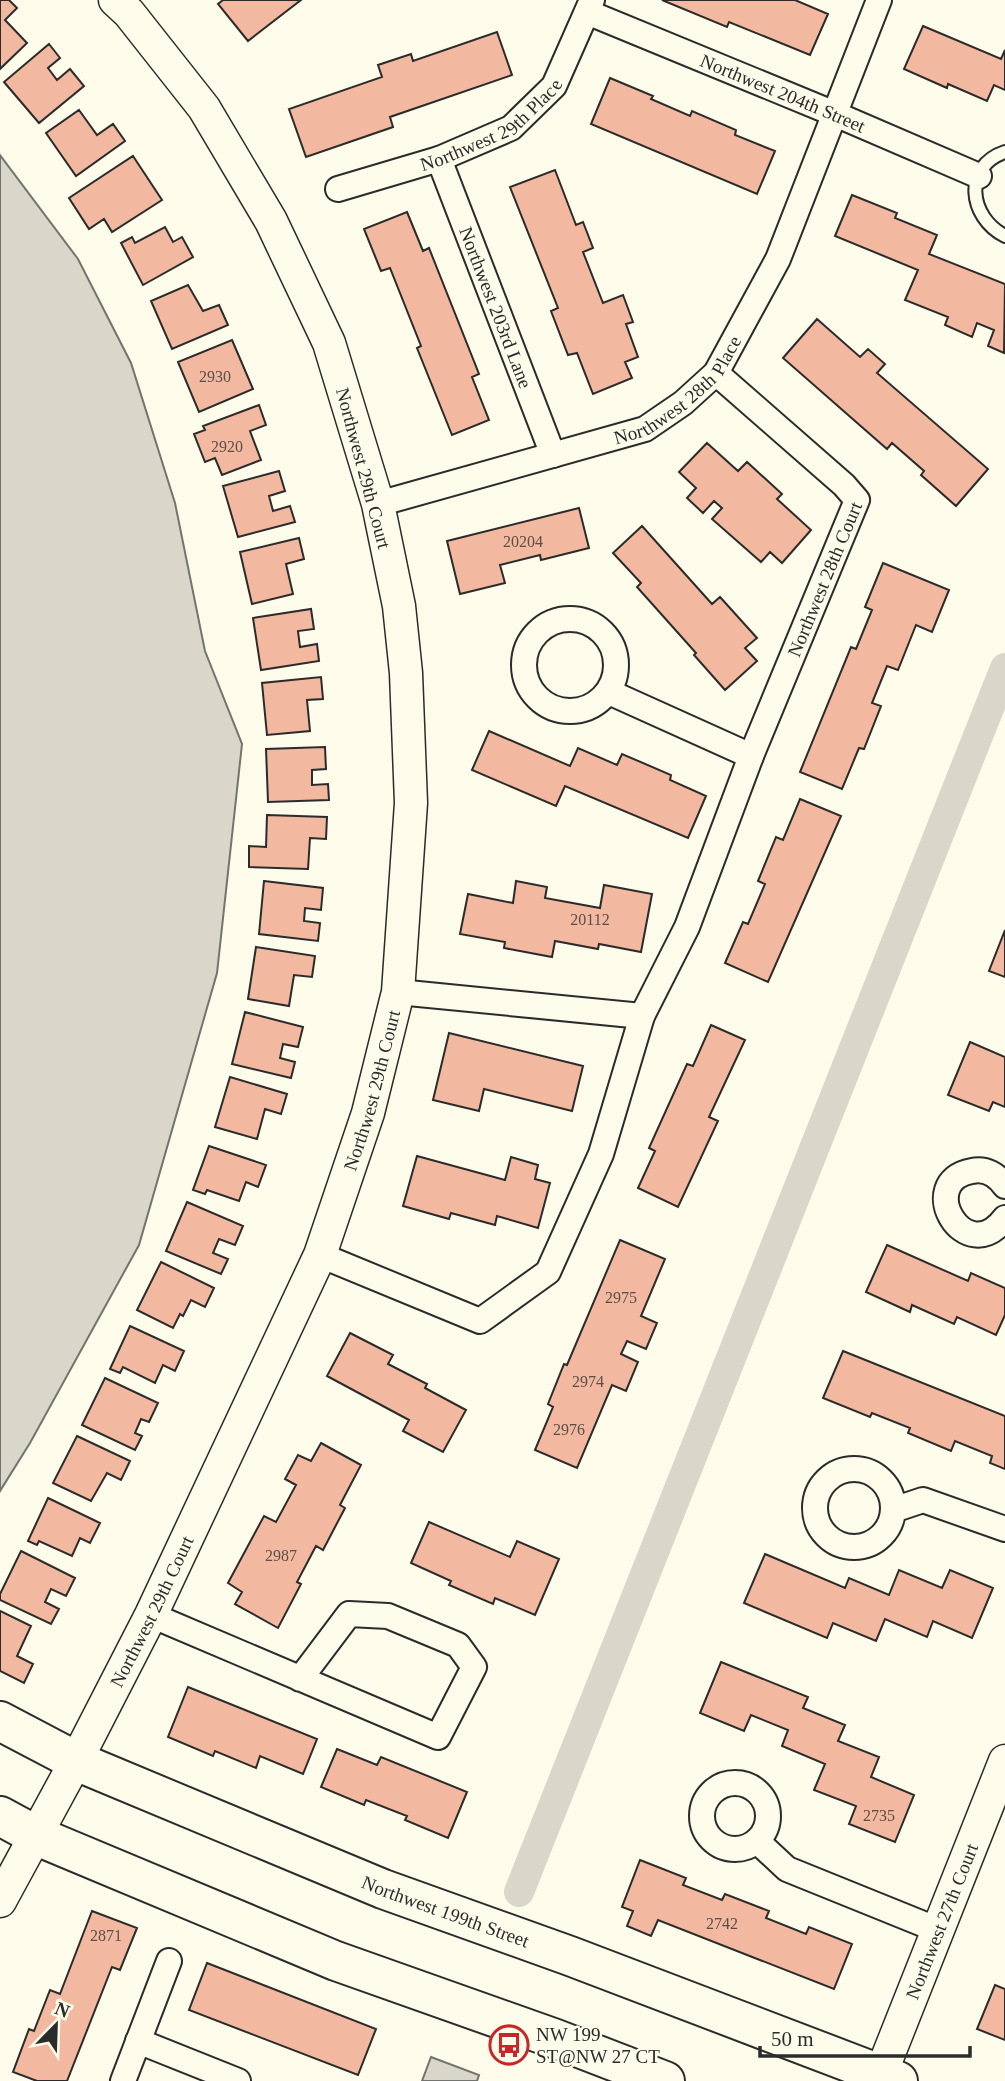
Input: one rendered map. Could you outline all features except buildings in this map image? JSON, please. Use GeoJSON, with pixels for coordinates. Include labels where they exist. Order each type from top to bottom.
{"type":"FeatureCollection","features":[{"type":"Feature","properties":{"kind":"main road","name":"Northwest 199th Street"},"geometry":{"type":"LineString","coordinates":[[0,1721],[76,1762],[383,1889],[570,1956],[886,2079]]}},
{"type":"Feature","properties":{"kind":"main road"},"geometry":{"type":"LineString","coordinates":[[0,1816],[37,1836],[336,1961],[665,2081]]}},
{"type":"Feature","properties":{"kind":"street","name":"Northwest 28th Place"},"geometry":{"type":"LineString","coordinates":[[378,504],[645,429],[683,403],[716,373],[778,259],[879,0]]}},
{"type":"Feature","properties":{"kind":"street","name":"Northwest 29th Court"},"geometry":{"type":"LineString","coordinates":[[0,1901],[37,1836],[151,1615],[320,1255],[368,1113],[398,992],[411,803],[407,699],[399,607],[378,504],[329,343],[271,221],[204,108],[130,4]]}},
{"type":"Feature","properties":{"kind":"street","name":"Northwest 204th Street"},"geometry":{"type":"LineString","coordinates":[[589,6],[979,176]]}},
{"type":"Feature","properties":{"kind":"street","name":"Northwest 29th Place"},"geometry":{"type":"LineString","coordinates":[[338,190],[439,159],[511,128],[554,86],[589,6]]}},
{"type":"Feature","properties":{"kind":"street","name":"Northwest 203rd Lane"},"geometry":{"type":"LineString","coordinates":[[439,159],[553,455]]}},
{"type":"Feature","properties":{"kind":"street","name":"Northwest 28th Court"},"geometry":{"type":"LineString","coordinates":[[320,1255],[480,1321],[548,1272],[601,1154],[642,1016],[687,927],[751,755],[857,500],[844,485],[716,373]]}},
{"type":"Feature","properties":{"kind":"street"},"geometry":{"type":"LineString","coordinates":[[609,692],[751,755]]}},
{"type":"Feature","properties":{"kind":"street"},"geometry":{"type":"LineString","coordinates":[[398,992],[642,1016]]}},
{"type":"Feature","properties":{"kind":"street"},"geometry":{"type":"LineString","coordinates":[[1005,1186],[990,1172],[968,1171],[950,1184],[946,1205],[954,1224],[971,1233],[991,1231],[1005,1218]]}},
{"type":"Feature","properties":{"kind":"street"},"geometry":{"type":"LineString","coordinates":[[893,1510],[923,1500],[1005,1529]]}},
{"type":"Feature","properties":{"kind":"street"},"geometry":{"type":"LineString","coordinates":[[151,1615],[300,1679],[438,1737],[474,1667],[457,1645],[388,1616],[349,1614],[300,1679]]}},
{"type":"Feature","properties":{"kind":"street","name":"Northwest 27th Court"},"geometry":{"type":"LineString","coordinates":[[886,2079],[938,1930],[1005,1761]]}},
{"type":"Feature","properties":{"kind":"street"},"geometry":{"type":"LineString","coordinates":[[757,1841],[786,1869],[938,1930]]}},
{"type":"Feature","properties":{"kind":"street"},"geometry":{"type":"LineString","coordinates":[[123,2081],[169,1961]]}},
{"type":"Feature","properties":{"kind":"street"},"geometry":{"type":"LineString","coordinates":[[138,2041],[237,2081]]}},
{"type":"Feature","properties":{"kind":"lane"},"geometry":{"type":"LineString","coordinates":[[1005,152],[987,164],[979,176],[975,190],[976,205],[987,223],[1005,236]]}},
{"type":"Feature","properties":{"kind":"shaded area"},"geometry":{"type":"Polygon","coordinates":[[[0,155],[78,259],[131,363],[175,503],[205,651],[242,744],[217,973],[139,1245],[30,1443],[0,1491],[0,155]]]}},
{"type":"Feature","properties":{"kind":"shaded area"},"geometry":{"type":"Polygon","coordinates":[[[431,2057],[479,2075],[477,2081],[422,2081],[431,2057]]]}},
{"type":"Feature","properties":{"kind":"waterway"},"geometry":{"type":"LineString","coordinates":[[519,1892],[1005,668]]}},
{"type":"Feature","properties":{"kind":"place","name":"NW 199 ST@NW 27 CT"},"geometry":{"type":"Point","coordinates":[509,2045]}}]}
